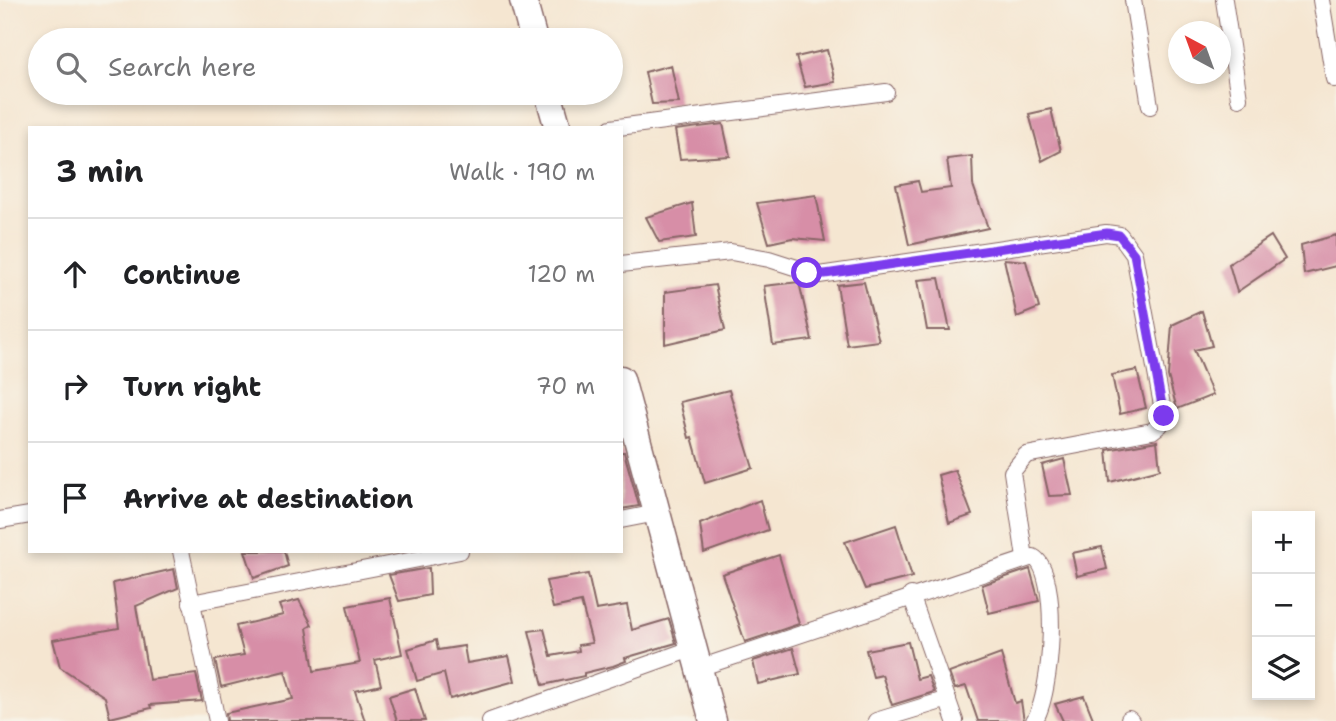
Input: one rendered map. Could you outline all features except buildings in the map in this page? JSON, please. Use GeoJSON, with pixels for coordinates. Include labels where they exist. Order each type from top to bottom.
{"type":"FeatureCollection","features":[{"type":"Feature","properties":{"kind":"highway"},"geometry":{"type":"LineString","coordinates":[[523,0],[531,28]]}},
{"type":"Feature","properties":{"kind":"highway"},"geometry":{"type":"LineString","coordinates":[[551,105],[557,126]]}},
{"type":"Feature","properties":{"kind":"highway"},"geometry":{"type":"LineString","coordinates":[[623,386],[713,721]]}},
{"type":"Feature","properties":{"kind":"street"},"geometry":{"type":"LineString","coordinates":[[1133,0],[1150,106]]}},
{"type":"Feature","properties":{"kind":"street"},"geometry":{"type":"LineString","coordinates":[[1224,0],[1239,98]]}},
{"type":"Feature","properties":{"kind":"street"},"geometry":{"type":"LineString","coordinates":[[1321,0],[1334,79]]}},
{"type":"Feature","properties":{"kind":"street"},"geometry":{"type":"LineString","coordinates":[[623,126],[886,92]]}},
{"type":"Feature","properties":{"kind":"street"},"geometry":{"type":"LineString","coordinates":[[623,264],[732,252],[769,259],[819,275],[1027,243],[1107,233],[1119,235],[1134,254],[1164,416],[1160,425],[1152,432],[1026,455],[1016,463],[1012,471],[1025,558]]}},
{"type":"Feature","properties":{"kind":"street"},"geometry":{"type":"LineString","coordinates":[[623,520],[657,513]]}},
{"type":"Feature","properties":{"kind":"street"},"geometry":{"type":"LineString","coordinates":[[0,520],[28,515]]}},
{"type":"Feature","properties":{"kind":"street"},"geometry":{"type":"LineString","coordinates":[[181,553],[216,721]]}},
{"type":"Feature","properties":{"kind":"street"},"geometry":{"type":"LineString","coordinates":[[191,603],[450,553]]}},
{"type":"Feature","properties":{"kind":"street"},"geometry":{"type":"LineString","coordinates":[[490,721],[1033,556],[1041,564],[1051,621],[1046,690],[1034,721]]}},
{"type":"Feature","properties":{"kind":"street"},"geometry":{"type":"LineString","coordinates":[[911,595],[955,721]]}},
{"type":"Feature","properties":{"kind":"street"},"geometry":{"type":"LineString","coordinates":[[883,719],[948,699]]}},
{"type":"Feature","properties":{"kind":"route"},"geometry":{"type":"LineString","coordinates":[[807,273],[825,274],[1107,233],[1119,235],[1129,243],[1134,254],[1164,416]]}}]}
